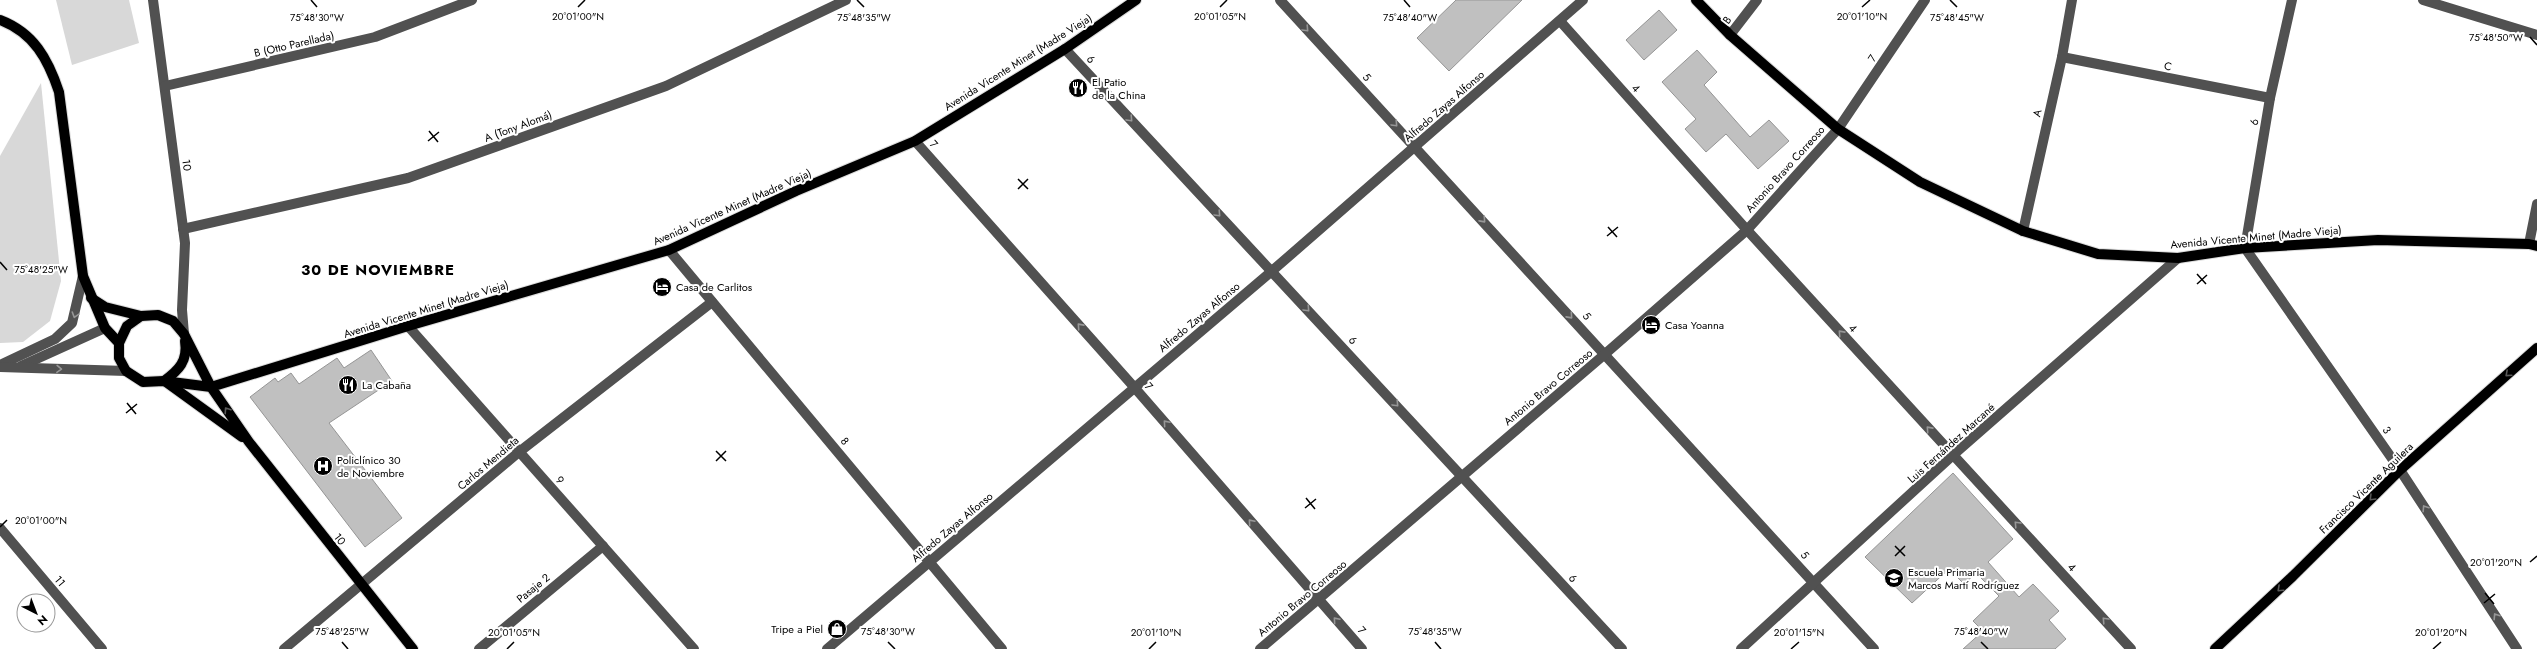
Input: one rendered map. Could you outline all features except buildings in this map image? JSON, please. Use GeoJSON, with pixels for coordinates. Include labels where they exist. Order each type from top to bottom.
{"type":"FeatureCollection","features":[{"type":"Feature","properties":{"kind":"main road","name":"Avenida Vicente Minet (Madre Vieja)"},"geometry":{"type":"LineString","coordinates":[[211,388],[408,326],[669,250],[796,191],[915,141],[1065,49],[1136,0]]}},
{"type":"Feature","properties":{"kind":"main road","name":"Avenida Vicente Minet (Madre Vieja)"},"geometry":{"type":"LineString","coordinates":[[1696,0],[1730,35],[1838,129],[1920,182],[2023,231],[2098,254],[2178,258],[2245,248],[2378,240],[2533,245]]}},
{"type":"Feature","properties":{"kind":"main road"},"geometry":{"type":"LineString","coordinates":[[0,20],[15,26],[49,63],[59,92],[83,276],[91,298],[105,328],[119,343]]}},
{"type":"Feature","properties":{"kind":"main road","name":"10"},"geometry":{"type":"LineString","coordinates":[[91,298],[105,307],[142,316],[158,315],[173,321],[184,334],[211,388],[248,442],[413,649]]}},
{"type":"Feature","properties":{"kind":"main road"},"geometry":{"type":"LineString","coordinates":[[142,316],[126,326],[119,343],[119,358],[126,371],[143,382],[164,381],[211,388]]}},
{"type":"Feature","properties":{"kind":"main road","name":"10"},"geometry":{"type":"LineString","coordinates":[[184,334],[187,353],[179,370],[164,381],[248,442]]}},
{"type":"Feature","properties":{"kind":"main road","name":"Francisco Vicente Aguilera"},"geometry":{"type":"LineString","coordinates":[[2215,649],[2293,576],[2400,470],[2537,348]]}},
{"type":"Feature","properties":{"kind":"street","name":"10"},"geometry":{"type":"LineString","coordinates":[[153,0],[185,243],[182,310],[184,334]]}},
{"type":"Feature","properties":{"kind":"street","name":"B (Otto Parellada)"},"geometry":{"type":"LineString","coordinates":[[165,86],[375,38],[472,0]]}},
{"type":"Feature","properties":{"kind":"street","name":"A (Tony Alomá)"},"geometry":{"type":"LineString","coordinates":[[183,229],[408,178],[666,86],[846,0]]}},
{"type":"Feature","properties":{"kind":"street","name":"5"},"geometry":{"type":"LineString","coordinates":[[1280,0],[1416,146],[1874,649]]}},
{"type":"Feature","properties":{"kind":"street","name":"Alfredo Zayas Alfonso"},"geometry":{"type":"LineString","coordinates":[[827,649],[1272,271],[1583,0]]}},
{"type":"Feature","properties":{"kind":"street","name":"B"},"geometry":{"type":"LineString","coordinates":[[1730,35],[1757,0]]}},
{"type":"Feature","properties":{"kind":"street","name":"7"},"geometry":{"type":"LineString","coordinates":[[1838,129],[1925,0]]}},
{"type":"Feature","properties":{"kind":"street","name":"A"},"geometry":{"type":"LineString","coordinates":[[2023,231],[2062,57],[2072,0]]}},
{"type":"Feature","properties":{"kind":"street","name":"6"},"geometry":{"type":"LineString","coordinates":[[2245,248],[2270,98],[2292,0]]}},
{"type":"Feature","properties":{"kind":"street"},"geometry":{"type":"LineString","coordinates":[[2423,0],[2537,36]]}},
{"type":"Feature","properties":{"kind":"street","name":"4"},"geometry":{"type":"LineString","coordinates":[[1560,21],[1747,230],[2131,649]]}},
{"type":"Feature","properties":{"kind":"street","name":"6"},"geometry":{"type":"LineString","coordinates":[[1065,49],[1622,649]]}},
{"type":"Feature","properties":{"kind":"street","name":"C"},"geometry":{"type":"LineString","coordinates":[[2062,57],[2270,98]]}},
{"type":"Feature","properties":{"kind":"street","name":"Antonio Bravo Correoso"},"geometry":{"type":"LineString","coordinates":[[1260,649],[1605,354],[1747,230],[1838,129]]}},
{"type":"Feature","properties":{"kind":"street","name":"7"},"geometry":{"type":"LineString","coordinates":[[915,141],[1134,387],[1362,649]]}},
{"type":"Feature","properties":{"kind":"street"},"geometry":{"type":"LineString","coordinates":[[2533,245],[2537,204]]}},
{"type":"Feature","properties":{"kind":"street","name":"3"},"geometry":{"type":"LineString","coordinates":[[2245,248],[2400,470],[2517,649]]}},
{"type":"Feature","properties":{"kind":"street","name":"8"},"geometry":{"type":"LineString","coordinates":[[669,250],[1002,649]]}},
{"type":"Feature","properties":{"kind":"street","name":"Luis Fernández Marcané"},"geometry":{"type":"LineString","coordinates":[[1742,649],[1815,584],[1953,455],[2178,258]]}},
{"type":"Feature","properties":{"kind":"street"},"geometry":{"type":"LineString","coordinates":[[0,366],[55,339],[72,323],[83,276]]}},
{"type":"Feature","properties":{"kind":"street","name":"Carlos Mendieta"},"geometry":{"type":"LineString","coordinates":[[284,649],[362,586],[519,452],[712,302]]}},
{"type":"Feature","properties":{"kind":"street","name":"9"},"geometry":{"type":"LineString","coordinates":[[408,326],[694,649]]}},
{"type":"Feature","properties":{"kind":"street"},"geometry":{"type":"LineString","coordinates":[[20,367],[105,328]]}},
{"type":"Feature","properties":{"kind":"street"},"geometry":{"type":"LineString","coordinates":[[0,366],[126,371]]}},
{"type":"Feature","properties":{"kind":"street","name":"11"},"geometry":{"type":"LineString","coordinates":[[0,528],[102,649]]}},
{"type":"Feature","properties":{"kind":"street","name":"Pasaje 2"},"geometry":{"type":"LineString","coordinates":[[479,649],[603,546]]}},
{"type":"Feature","properties":{"kind":"shaded area"},"geometry":{"type":"Polygon","coordinates":[[[56,0],[129,0],[139,43],[72,65],[56,0]]]}},
{"type":"Feature","properties":{"kind":"shaded area"},"geometry":{"type":"Polygon","coordinates":[[[41,83],[61,281],[50,321],[23,342],[0,343],[0,156],[41,83]]]}},
{"type":"Feature","properties":{"kind":"place","name":"El Patio de la China"},"geometry":{"type":"Point","coordinates":[1078,88]}},
{"type":"Feature","properties":{"kind":"place","name":"Casa de Carlitos"},"geometry":{"type":"Point","coordinates":[662,287]}},
{"type":"Feature","properties":{"kind":"place","name":"Casa Yoanna"},"geometry":{"type":"Point","coordinates":[1651,325]}},
{"type":"Feature","properties":{"kind":"place","name":"La Cabaña"},"geometry":{"type":"Point","coordinates":[348,385]}},
{"type":"Feature","properties":{"kind":"place","name":"Policlínico 30 de Noviembre"},"geometry":{"type":"Point","coordinates":[323,466]}},
{"type":"Feature","properties":{"kind":"place","name":"Escuela Primaria Marcos Martí Rodríguez"},"geometry":{"type":"Point","coordinates":[1894,578]}},
{"type":"Feature","properties":{"kind":"place","name":"Tripe a Piel"},"geometry":{"type":"Point","coordinates":[837,629]}},
{"type":"Feature","properties":{"kind":"district","name":"30 DE NOVIEMBRE"},"geometry":{"type":"Point","coordinates":[378,270]}}]}
